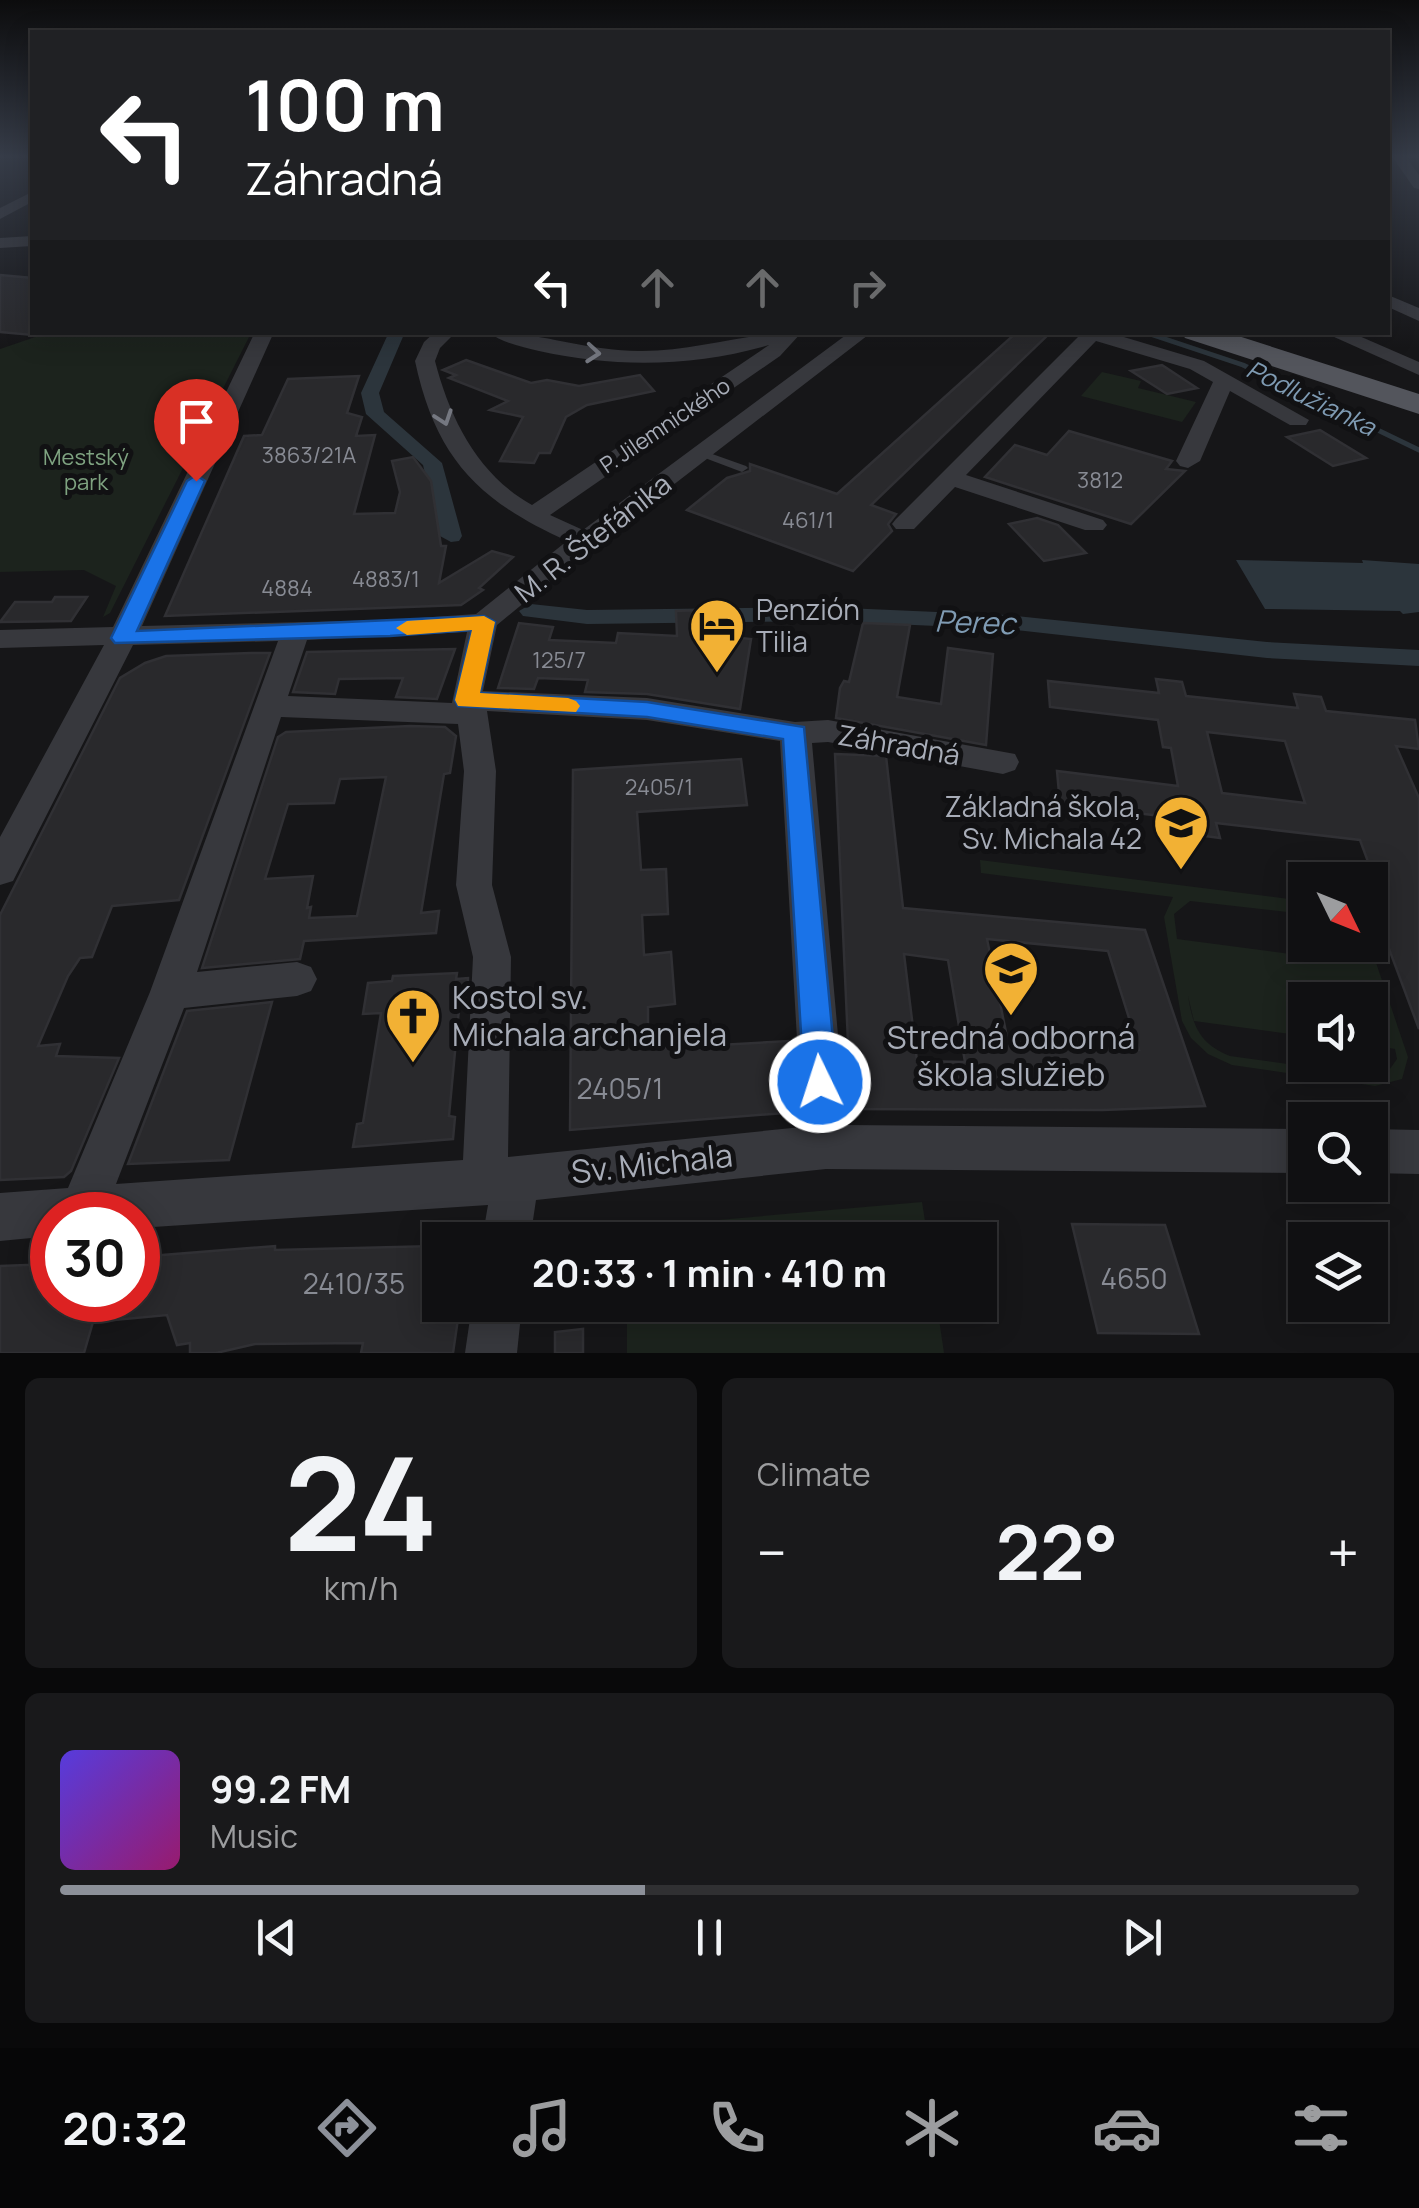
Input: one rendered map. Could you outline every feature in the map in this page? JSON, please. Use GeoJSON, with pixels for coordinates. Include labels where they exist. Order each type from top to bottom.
{"type":"FeatureCollection","features":[{"type":"Feature","properties":{"kind":"main road"},"geometry":{"type":"LineString","coordinates":[[1204,335],[1419,404]]}},
{"type":"Feature","properties":{"kind":"main road"},"geometry":{"type":"LineString","coordinates":[[1231,335],[1419,390]]}},
{"type":"Feature","properties":{"kind":"street"},"geometry":{"type":"LineString","coordinates":[[0,243],[30,241]]}},
{"type":"Feature","properties":{"kind":"street"},"geometry":{"type":"LineString","coordinates":[[1390,301],[1419,315]]}},
{"type":"Feature","properties":{"kind":"street"},"geometry":{"type":"LineString","coordinates":[[0,871],[122,638],[264,335]]}},
{"type":"Feature","properties":{"kind":"street"},"geometry":{"type":"LineString","coordinates":[[444,335],[431,346],[425,361],[452,438],[468,468],[502,500],[585,540]]}},
{"type":"Feature","properties":{"kind":"street"},"geometry":{"type":"LineString","coordinates":[[509,335],[566,351],[632,356],[712,352],[780,335]]}},
{"type":"Feature","properties":{"kind":"street","name":"P. Jilemnického"},"geometry":{"type":"LineString","coordinates":[[532,514],[774,352],[789,335]]}},
{"type":"Feature","properties":{"kind":"street","name":"M. R. Štefánika"},"geometry":{"type":"LineString","coordinates":[[484,622],[585,540],[859,335]]}},
{"type":"Feature","properties":{"kind":"street"},"geometry":{"type":"LineString","coordinates":[[902,523],[1087,335]]}},
{"type":"Feature","properties":{"kind":"street"},"geometry":{"type":"LineString","coordinates":[[1096,335],[1198,365],[1298,420]]}},
{"type":"Feature","properties":{"kind":"street"},"geometry":{"type":"LineString","coordinates":[[1339,335],[1419,369]]}},
{"type":"Feature","properties":{"kind":"street"},"geometry":{"type":"LineString","coordinates":[[1188,462],[1224,380]]}},
{"type":"Feature","properties":{"kind":"street"},"geometry":{"type":"LineString","coordinates":[[949,476],[1094,525]]}},
{"type":"Feature","properties":{"kind":"street"},"geometry":{"type":"LineString","coordinates":[[0,640],[484,622],[470,707],[480,771],[474,885],[492,957],[504,1222]]}},
{"type":"Feature","properties":{"kind":"street"},"geometry":{"type":"LineString","coordinates":[[89,1192],[170,992],[294,632]]}},
{"type":"Feature","properties":{"kind":"street","name":"Záhradná"},"geometry":{"type":"LineString","coordinates":[[270,706],[647,710],[795,732],[828,732],[1004,762]]}},
{"type":"Feature","properties":{"kind":"street","name":"Záhradná"},"geometry":{"type":"LineString","coordinates":[[795,732],[826,1147]]}},
{"type":"Feature","properties":{"kind":"street"},"geometry":{"type":"LineString","coordinates":[[170,992],[297,980]]}},
{"type":"Feature","properties":{"kind":"street","name":"Sv. Michala"},"geometry":{"type":"LineString","coordinates":[[160,1203],[500,1180],[826,1147],[1288,1150]]}},
{"type":"Feature","properties":{"kind":"street"},"geometry":{"type":"LineString","coordinates":[[1388,1151],[1419,1152]]}},
{"type":"Feature","properties":{"kind":"street","name":"Sv. Michala"},"geometry":{"type":"LineString","coordinates":[[0,1217],[30,1214]]}},
{"type":"Feature","properties":{"kind":"street"},"geometry":{"type":"LineString","coordinates":[[490,1353],[495,1322]]}},
{"type":"Feature","properties":{"kind":"lane"},"geometry":{"type":"LineString","coordinates":[[701,453],[742,468]]}},
{"type":"Feature","properties":{"kind":"green space","name":"Mestský park"},"geometry":{"type":"Polygon","coordinates":[[[41,335],[250,335],[110,613],[103,617],[116,586],[84,570],[0,572],[0,349],[41,335]]]}},
{"type":"Feature","properties":{"kind":"green space"},"geometry":{"type":"Polygon","coordinates":[[[1102,372],[1141,381],[1138,388],[1196,402],[1182,422],[1081,396],[1102,372]]]}},
{"type":"Feature","properties":{"kind":"green space"},"geometry":{"type":"Polygon","coordinates":[[[980,860],[1288,899],[1288,912],[1190,901],[1174,914],[1177,939],[1288,954],[1288,962],[1376,962],[1383,982],[1288,982],[1288,1034],[1194,1021],[1211,1046],[1230,1056],[1288,1064],[1288,1073],[1232,1065],[1208,1054],[1191,1038],[1182,1021],[1164,917],[1173,897],[981,873],[980,860]]]}},
{"type":"Feature","properties":{"kind":"green space"},"geometry":{"type":"Polygon","coordinates":[[[1388,998],[1408,1057],[1402,1079],[1375,1086],[1348,1082],[1388,1082],[1388,1072],[1397,1059],[1395,1049],[1388,1048],[1388,998]]]}},
{"type":"Feature","properties":{"kind":"green space"},"geometry":{"type":"Polygon","coordinates":[[[922,1202],[925,1222],[694,1222],[922,1202]]]}},
{"type":"Feature","properties":{"kind":"green space"},"geometry":{"type":"Polygon","coordinates":[[[627,1322],[939,1322],[944,1353],[627,1353],[627,1322]]]}},
{"type":"Feature","properties":{"kind":"shaded area"},"geometry":{"type":"Polygon","coordinates":[[[1236,560],[1419,564],[1419,612],[1265,609],[1236,560]]]}},
{"type":"Feature","properties":{"kind":"building"},"geometry":{"type":"Polygon","coordinates":[[[0,275],[30,278],[30,335],[0,332],[0,275]]]}},
{"type":"Feature","properties":{"kind":"building"},"geometry":{"type":"Polygon","coordinates":[[[1014,335],[1048,335],[871,505],[896,514],[888,524],[892,531],[853,571],[687,510],[727,478],[750,471],[750,464],[837,494],[1014,335]]]}},
{"type":"Feature","properties":{"kind":"building"},"geometry":{"type":"Polygon","coordinates":[[[466,360],[531,383],[547,380],[579,386],[640,375],[654,391],[587,405],[566,417],[550,453],[539,453],[534,463],[500,461],[523,417],[490,410],[508,401],[449,378],[456,375],[443,370],[466,360]]]}},
{"type":"Feature","properties":{"kind":"building"},"geometry":{"type":"Polygon","coordinates":[[[1162,365],[1197,388],[1167,394],[1131,371],[1162,365]]]}},
{"type":"Feature","properties":{"kind":"building"},"geometry":{"type":"Polygon","coordinates":[[[359,376],[347,413],[362,417],[356,436],[375,435],[354,514],[395,513],[400,492],[392,461],[413,457],[431,481],[441,546],[446,546],[439,583],[492,551],[513,557],[479,588],[483,590],[461,605],[165,616],[244,436],[262,435],[288,379],[359,376]]]}},
{"type":"Feature","properties":{"kind":"building"},"geometry":{"type":"Polygon","coordinates":[[[1320,430],[1366,458],[1333,466],[1287,437],[1320,430]]]}},
{"type":"Feature","properties":{"kind":"building"},"geometry":{"type":"Polygon","coordinates":[[[1069,431],[1172,461],[1166,469],[1185,471],[1131,524],[985,477],[1015,445],[1047,455],[1069,431]]]}},
{"type":"Feature","properties":{"kind":"building"},"geometry":{"type":"Polygon","coordinates":[[[1037,518],[1058,525],[1086,553],[1044,561],[1009,524],[1037,518]]]}},
{"type":"Feature","properties":{"kind":"building"},"geometry":{"type":"Polygon","coordinates":[[[55,597],[87,597],[71,621],[0,622],[15,602],[52,602],[55,597]]]}},
{"type":"Feature","properties":{"kind":"building"},"geometry":{"type":"Polygon","coordinates":[[[728,609],[731,637],[751,639],[740,709],[647,694],[585,692],[588,680],[538,678],[534,689],[498,688],[519,623],[553,627],[549,640],[616,643],[618,633],[677,636],[676,611],[728,609]]]}},
{"type":"Feature","properties":{"kind":"building"},"geometry":{"type":"Polygon","coordinates":[[[863,623],[910,625],[897,697],[941,704],[948,648],[993,654],[986,745],[836,718],[840,688],[844,681],[849,682],[863,623]]]}},
{"type":"Feature","properties":{"kind":"building"},"geometry":{"type":"Polygon","coordinates":[[[455,649],[437,699],[396,697],[403,678],[339,679],[335,694],[293,692],[307,652],[455,649]]]}},
{"type":"Feature","properties":{"kind":"building"},"geometry":{"type":"Polygon","coordinates":[[[270,653],[179,900],[112,906],[92,957],[80,958],[68,976],[38,1046],[60,1044],[56,1056],[119,1058],[71,1171],[64,1177],[0,1180],[0,915],[120,678],[166,656],[270,653]]]}},
{"type":"Feature","properties":{"kind":"building"},"geometry":{"type":"Polygon","coordinates":[[[1156,679],[1182,682],[1186,696],[1298,708],[1294,694],[1321,697],[1326,711],[1415,720],[1419,749],[1396,746],[1419,798],[1419,1029],[1388,946],[1388,862],[1368,862],[1360,840],[1216,823],[1220,838],[1189,834],[1186,819],[1060,804],[1057,771],[1178,786],[1171,748],[1163,747],[1158,720],[1050,707],[1048,681],[1159,693],[1156,679]],[[1207,732],[1222,793],[1305,803],[1285,741],[1207,732]]]}},
{"type":"Feature","properties":{"kind":"building"},"geometry":{"type":"Polygon","coordinates":[[[410,726],[445,727],[456,736],[450,773],[444,774],[421,913],[439,911],[436,933],[304,941],[300,959],[202,968],[278,737],[286,732],[410,726]],[[386,777],[340,779],[334,803],[288,804],[265,879],[313,876],[309,918],[357,916],[386,777]]]}},
{"type":"Feature","properties":{"kind":"building","name":"Stredná odborná škola služieb"},"geometry":{"type":"Polygon","coordinates":[[[835,754],[886,756],[903,908],[1145,930],[1205,1106],[1103,1110],[851,1109],[835,754]],[[987,939],[1008,1042],[1139,1050],[1108,951],[987,939]],[[904,954],[917,1061],[965,1062],[948,960],[904,954]]]}},
{"type":"Feature","properties":{"kind":"building"},"geometry":{"type":"Polygon","coordinates":[[[741,759],[747,805],[637,812],[641,870],[666,869],[668,914],[642,915],[644,955],[671,952],[675,1004],[648,1007],[648,1049],[789,1041],[797,1112],[570,1130],[573,770],[741,759]]]}},
{"type":"Feature","properties":{"kind":"building","name":"Kostol sv. Michala archanjela"},"geometry":{"type":"Polygon","coordinates":[[[457,973],[456,979],[468,978],[467,1008],[459,1009],[449,1116],[455,1117],[453,1139],[353,1147],[357,1124],[363,1123],[381,1013],[363,1014],[368,983],[392,981],[393,976],[457,973]]]}},
{"type":"Feature","properties":{"kind":"building"},"geometry":{"type":"Polygon","coordinates":[[[272,1002],[229,1160],[128,1164],[187,1011],[272,1002]]]}},
{"type":"Feature","properties":{"kind":"building"},"geometry":{"type":"Polygon","coordinates":[[[1072,1224],[1165,1225],[1199,1334],[1098,1333],[1072,1224]]]}},
{"type":"Feature","properties":{"kind":"building"},"geometry":{"type":"Polygon","coordinates":[[[275,1246],[275,1250],[422,1246],[422,1322],[458,1322],[453,1353],[361,1353],[363,1343],[255,1344],[216,1353],[190,1353],[190,1343],[177,1345],[167,1315],[160,1316],[160,1255],[275,1246]]]}},
{"type":"Feature","properties":{"kind":"building"},"geometry":{"type":"Polygon","coordinates":[[[30,1265],[30,1322],[93,1322],[84,1353],[0,1353],[0,1266],[30,1265]]]}},
{"type":"Feature","properties":{"kind":"building"},"geometry":{"type":"Polygon","coordinates":[[[583,1329],[583,1353],[555,1353],[555,1332],[583,1329]]]}},
{"type":"Feature","properties":{"kind":"waterway","name":"Perec"},"geometry":{"type":"LineString","coordinates":[[396,335],[370,393],[375,414],[432,463],[451,536]]}},
{"type":"Feature","properties":{"kind":"waterway","name":"Podlužianka"},"geometry":{"type":"LineString","coordinates":[[1153,335],[1243,365],[1419,450]]}},
{"type":"Feature","properties":{"kind":"waterway","name":"Perec"},"geometry":{"type":"LineString","coordinates":[[531,611],[587,617],[822,614],[1006,622],[1267,650],[1419,658]]}},
{"type":"Feature","properties":{"kind":"slow traffic"},"geometry":{"type":"LineString","coordinates":[[407,628],[484,622],[466,700],[568,706]]}},
{"type":"Feature","properties":{"kind":"place","name":"Penzión Tilia"},"geometry":{"type":"Point","coordinates":[717,675]}},
{"type":"Feature","properties":{"kind":"place","name":"Základná škola, Sv. Michala 42"},"geometry":{"type":"Point","coordinates":[1181,872]}},
{"type":"Feature","properties":{"kind":"place","name":"Stredná odborná škola služieb"},"geometry":{"type":"Point","coordinates":[1011,1018]}},
{"type":"Feature","properties":{"kind":"place","name":"Kostol sv. Michala archanjela"},"geometry":{"type":"Point","coordinates":[413,1065]}},
{"type":"Feature","properties":{"kind":"route"},"geometry":{"type":"LineString","coordinates":[[196,481],[122,638],[390,630],[484,622],[466,700],[647,710],[795,732],[820,1082]]}}]}
